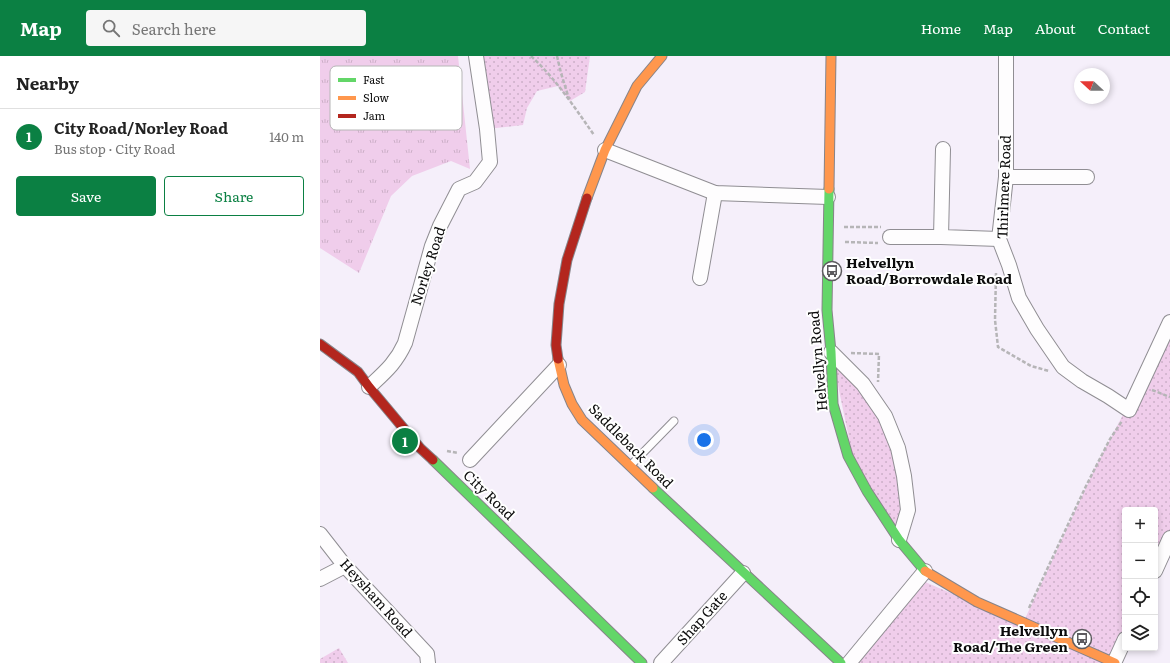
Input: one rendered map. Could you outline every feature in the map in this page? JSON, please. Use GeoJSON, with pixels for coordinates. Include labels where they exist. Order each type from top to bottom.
{"type":"FeatureCollection","features":[{"type":"Feature","properties":{"kind":"street","name":"Norley Road"},"geometry":{"type":"LineString","coordinates":[[369,386],[391,367],[405,343],[432,246],[440,226],[459,189],[475,182],[490,162],[487,129],[476,56]]}},
{"type":"Feature","properties":{"kind":"street","name":"Saddleback Road"},"geometry":{"type":"LineString","coordinates":[[662,56],[637,86],[605,150],[587,197],[567,260],[559,304],[556,346],[564,385],[572,404],[582,420],[630,467],[841,663]]}},
{"type":"Feature","properties":{"kind":"street","name":"Helvellyn Road"},"geometry":{"type":"LineString","coordinates":[[831,56],[827,310],[831,352],[833,404],[848,456],[871,497],[900,540],[925,571],[977,602],[1115,663]]}},
{"type":"Feature","properties":{"kind":"street","name":"Thirlmere Road"},"geometry":{"type":"LineString","coordinates":[[1006,56],[1006,177],[999,239],[1019,298],[1037,329],[1063,367],[1082,381],[1129,410]]}},
{"type":"Feature","properties":{"kind":"street"},"geometry":{"type":"LineString","coordinates":[[941,237],[943,149]]}},
{"type":"Feature","properties":{"kind":"street"},"geometry":{"type":"LineString","coordinates":[[605,150],[715,193],[828,197]]}},
{"type":"Feature","properties":{"kind":"street"},"geometry":{"type":"LineString","coordinates":[[1006,177],[1087,177]]}},
{"type":"Feature","properties":{"kind":"street"},"geometry":{"type":"LineString","coordinates":[[700,278],[715,193]]}},
{"type":"Feature","properties":{"kind":"street"},"geometry":{"type":"LineString","coordinates":[[891,237],[999,239]]}},
{"type":"Feature","properties":{"kind":"street"},"geometry":{"type":"LineString","coordinates":[[1129,410],[1170,322]]}},
{"type":"Feature","properties":{"kind":"street","name":"City Road"},"geometry":{"type":"LineString","coordinates":[[320,344],[358,372],[420,448],[642,663]]}},
{"type":"Feature","properties":{"kind":"street"},"geometry":{"type":"LineString","coordinates":[[831,352],[864,384],[885,416],[898,448],[904,476],[908,510],[900,540]]}},
{"type":"Feature","properties":{"kind":"street"},"geometry":{"type":"LineString","coordinates":[[470,460],[559,365]]}},
{"type":"Feature","properties":{"kind":"street","name":"Heysham Road"},"geometry":{"type":"LineString","coordinates":[[320,534],[344,566],[427,654],[428,663]]}},
{"type":"Feature","properties":{"kind":"street"},"geometry":{"type":"LineString","coordinates":[[1158,564],[1170,538]]}},
{"type":"Feature","properties":{"kind":"street"},"geometry":{"type":"LineString","coordinates":[[320,579],[344,566]]}},
{"type":"Feature","properties":{"kind":"street"},"geometry":{"type":"LineString","coordinates":[[850,663],[925,571]]}},
{"type":"Feature","properties":{"kind":"street","name":"Shap Gate"},"geometry":{"type":"LineString","coordinates":[[661,663],[743,573]]}},
{"type":"Feature","properties":{"kind":"street"},"geometry":{"type":"LineString","coordinates":[[1115,663],[1122,646]]}},
{"type":"Feature","properties":{"kind":"lane"},"geometry":{"type":"LineString","coordinates":[[630,467],[674,421]]}},
{"type":"Feature","properties":{"kind":"path"},"geometry":{"type":"LineString","coordinates":[[531,56],[543,68],[570,101],[605,150]]}},
{"type":"Feature","properties":{"kind":"path"},"geometry":{"type":"LineString","coordinates":[[557,56],[570,101]]}},
{"type":"Feature","properties":{"kind":"path"},"geometry":{"type":"LineString","coordinates":[[828,226],[891,228],[890,243],[828,242]]}},
{"type":"Feature","properties":{"kind":"path"},"geometry":{"type":"LineString","coordinates":[[997,267],[995,320],[998,347],[1031,366],[1053,372]]}},
{"type":"Feature","properties":{"kind":"path"},"geometry":{"type":"LineString","coordinates":[[1140,386],[1170,397]]}},
{"type":"Feature","properties":{"kind":"path"},"geometry":{"type":"LineString","coordinates":[[1023,623],[1034,596],[1086,486],[1110,439],[1129,410]]}},
{"type":"Feature","properties":{"kind":"green space"},"geometry":{"type":"Polygon","coordinates":[[[320,56],[458,56],[459,66],[330,66],[330,130],[462,130],[462,94],[470,169],[451,161],[412,176],[391,196],[359,273],[320,248],[320,56]]]}},
{"type":"Feature","properties":{"kind":"green space"},"geometry":{"type":"Polygon","coordinates":[[[476,56],[590,56],[585,92],[570,101],[558,86],[537,91],[527,108],[523,125],[487,129],[476,56]]]}},
{"type":"Feature","properties":{"kind":"green space"},"geometry":{"type":"Polygon","coordinates":[[[1170,317],[1170,536],[1158,563],[1158,507],[1122,507],[1122,646],[1117,658],[1023,623],[1097,464],[1154,356],[1170,317]]]}},
{"type":"Feature","properties":{"kind":"green space"},"geometry":{"type":"Polygon","coordinates":[[[831,352],[877,404],[899,454],[908,510],[899,540],[856,472],[831,352]]]}},
{"type":"Feature","properties":{"kind":"green space"},"geometry":{"type":"Polygon","coordinates":[[[918,579],[1115,663],[859,663],[918,579]]]}},
{"type":"Feature","properties":{"kind":"green space"},"geometry":{"type":"Polygon","coordinates":[[[339,648],[348,663],[320,663],[320,659],[339,648]]]}},
{"type":"Feature","properties":{"kind":"traffic: fast"},"geometry":{"type":"LineString","coordinates":[[829,189],[827,310],[831,352],[833,404],[848,456],[867,491],[899,540],[925,571]]}},
{"type":"Feature","properties":{"kind":"traffic: fast"},"geometry":{"type":"LineString","coordinates":[[433,460],[642,663]]}},
{"type":"Feature","properties":{"kind":"traffic: fast"},"geometry":{"type":"LineString","coordinates":[[653,488],[841,663]]}},
{"type":"Feature","properties":{"kind":"traffic: slow"},"geometry":{"type":"LineString","coordinates":[[587,198],[605,150],[637,86],[662,56]]}},
{"type":"Feature","properties":{"kind":"traffic: slow"},"geometry":{"type":"LineString","coordinates":[[829,189],[831,56]]}},
{"type":"Feature","properties":{"kind":"traffic: slow"},"geometry":{"type":"LineString","coordinates":[[558,359],[564,385],[572,404],[582,420],[653,488]]}},
{"type":"Feature","properties":{"kind":"traffic: slow"},"geometry":{"type":"LineString","coordinates":[[925,571],[977,602],[1115,663]]}},
{"type":"Feature","properties":{"kind":"traffic: jam"},"geometry":{"type":"LineString","coordinates":[[558,359],[556,345],[559,304],[567,260],[587,198]]}},
{"type":"Feature","properties":{"kind":"traffic: jam"},"geometry":{"type":"LineString","coordinates":[[320,344],[358,372],[420,448],[433,460]]}},
{"type":"Feature","properties":{"kind":"place","name":"Helvellyn Road/Borrowdale Road"},"geometry":{"type":"Point","coordinates":[832,271]}},
{"type":"Feature","properties":{"kind":"place","name":"City Road/Norley Road"},"geometry":{"type":"Point","coordinates":[405,441]}},
{"type":"Feature","properties":{"kind":"place","name":"Helvellyn Road/The Green"},"geometry":{"type":"Point","coordinates":[1082,639]}}]}
